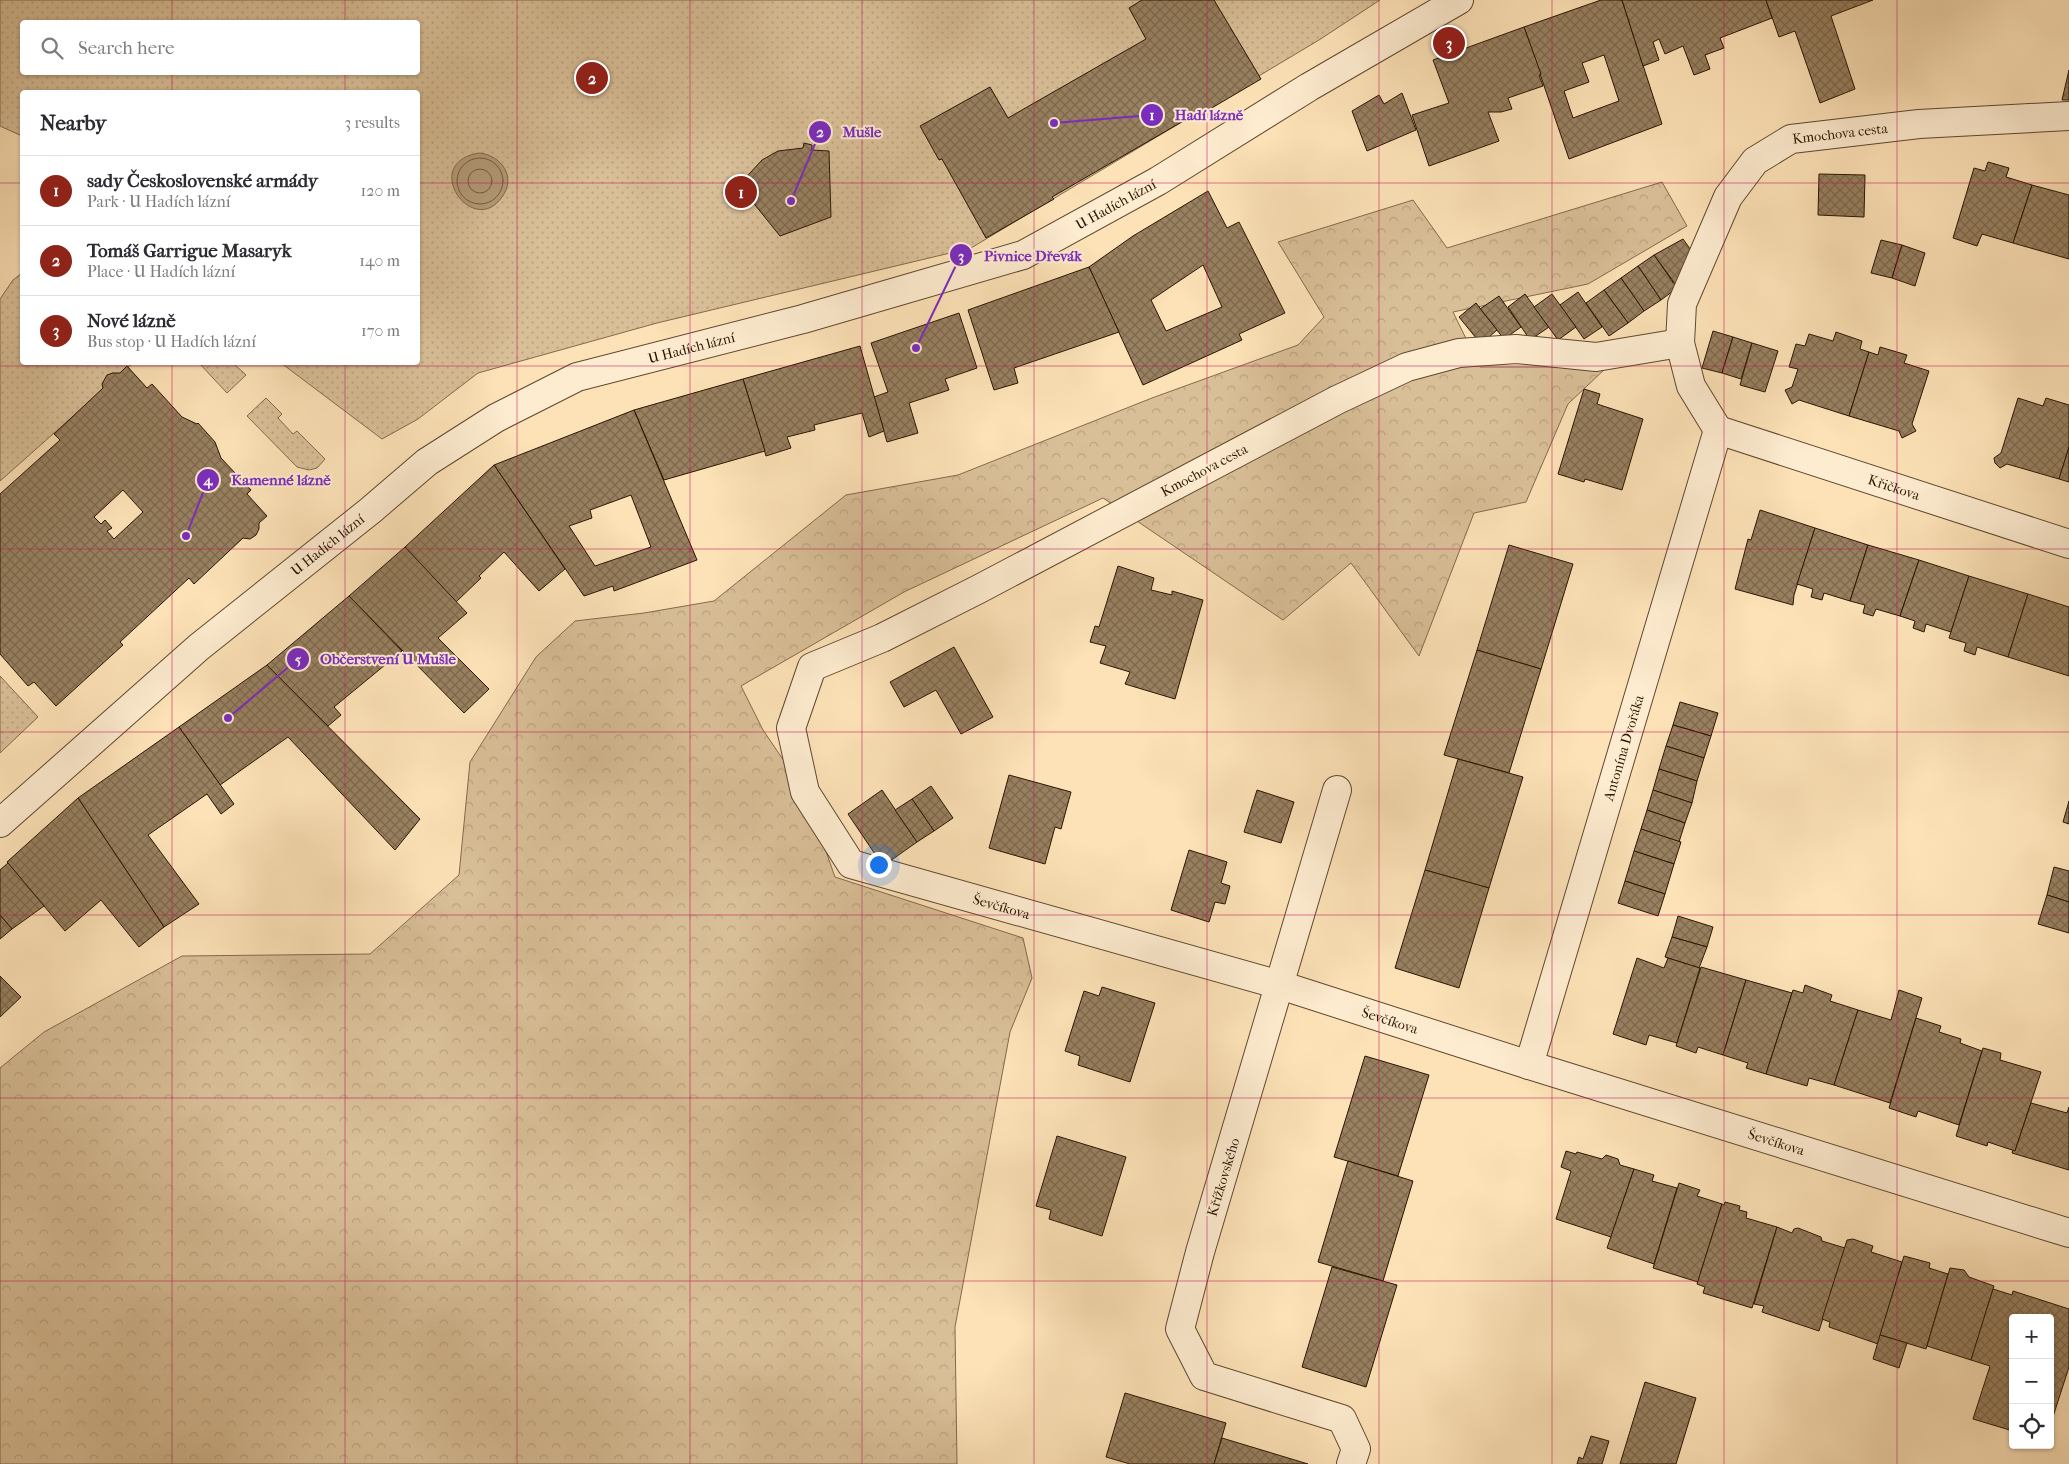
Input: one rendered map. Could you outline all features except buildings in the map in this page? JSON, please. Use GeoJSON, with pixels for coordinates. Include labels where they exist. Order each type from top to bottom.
{"type":"FeatureCollection","features":[{"type":"Feature","properties":{"kind":"street","name":"U Hadích lázní"},"geometry":{"type":"LineString","coordinates":[[0,823],[199,648],[371,510],[427,462],[496,418],[577,377],[803,319],[1023,255],[1158,181],[1309,87],[1459,0]]}},
{"type":"Feature","properties":{"kind":"street","name":"Kmochova cesta"},"geometry":{"type":"LineString","coordinates":[[1718,430],[1691,386],[1680,343],[1682,304],[1728,197],[1755,161],[1791,139],[1919,124],[2069,116]]}},
{"type":"Feature","properties":{"kind":"street","name":"Kmochova cesta"},"geometry":{"type":"LineString","coordinates":[[791,728],[812,667],[882,638],[1337,400],[1407,367],[1459,353],[1516,349],[1596,357],[1680,343]]}},
{"type":"Feature","properties":{"kind":"street","name":"Křičkova"},"geometry":{"type":"LineString","coordinates":[[1718,430],[2069,544]]}},
{"type":"Feature","properties":{"kind":"street","name":"Antonína Dvořáka"},"geometry":{"type":"LineString","coordinates":[[1529,1065],[1718,430]]}},
{"type":"Feature","properties":{"kind":"street","name":"Ševčíkova"},"geometry":{"type":"LineString","coordinates":[[791,728],[805,792],[852,864],[1280,986],[2069,1234]]}},
{"type":"Feature","properties":{"kind":"street","name":"Křížkovského"},"geometry":{"type":"LineString","coordinates":[[1337,790],[1203,1244],[1180,1329],[1204,1376],[1342,1419],[1356,1449],[1351,1464]]}},
{"type":"Feature","properties":{"kind":"green space"},"geometry":{"type":"Polygon","coordinates":[[[0,0],[1380,0],[1319,40],[971,248],[657,323],[478,373],[418,419],[382,439],[284,365],[420,365],[420,90],[20,90],[20,135],[0,126],[0,0]]]}},
{"type":"Feature","properties":{"kind":"green space"},"geometry":{"type":"Polygon","coordinates":[[[1662,182],[1687,226],[1588,284],[1453,312],[1480,367],[1607,367],[1568,404],[1526,502],[1474,513],[1419,656],[1351,563],[1283,620],[1103,498],[904,592],[741,686],[763,730],[805,792],[835,877],[1023,938],[1032,978],[1010,1032],[955,1327],[957,1464],[0,1464],[0,1068],[44,1032],[182,956],[370,954],[459,875],[470,762],[536,657],[575,621],[644,613],[714,601],[846,495],[958,475],[1152,398],[1298,345],[1324,317],[1278,242],[1413,200],[1447,248],[1662,182]]]}},
{"type":"Feature","properties":{"kind":"green space"},"geometry":{"type":"Polygon","coordinates":[[[20,275],[20,365],[131,365],[0,481],[0,299],[13,280],[20,275]]]}},
{"type":"Feature","properties":{"kind":"green space"},"geometry":{"type":"Polygon","coordinates":[[[201,365],[235,365],[246,375],[227,393],[201,365]]]}},
{"type":"Feature","properties":{"kind":"green space"},"geometry":{"type":"Polygon","coordinates":[[[266,398],[282,414],[278,418],[293,434],[297,431],[325,459],[317,468],[309,470],[297,467],[247,416],[266,398]]]}},
{"type":"Feature","properties":{"kind":"green space"},"geometry":{"type":"Polygon","coordinates":[[[0,676],[38,717],[0,753],[0,676]]]}},
{"type":"Feature","properties":{"kind":"water"},"geometry":{"type":"Polygon","coordinates":[[[479,153],[494,158],[504,168],[507,175],[508,182],[502,197],[490,208],[478,209],[466,204],[457,195],[452,182],[453,170],[462,159],[479,153]]]}},
{"type":"Feature","properties":{"kind":"place","name":"Nové lázně"},"geometry":{"type":"Point","coordinates":[1449,43]}},
{"type":"Feature","properties":{"kind":"place","name":"Tomáš Garrigue Masaryk"},"geometry":{"type":"Point","coordinates":[592,78]}},
{"type":"Feature","properties":{"kind":"place","name":"Hadí lázně"},"geometry":{"type":"Point","coordinates":[1054,123]}},
{"type":"Feature","properties":{"kind":"place","name":"sady Československé armády"},"geometry":{"type":"Point","coordinates":[741,192]}},
{"type":"Feature","properties":{"kind":"place","name":"Mušle"},"geometry":{"type":"Point","coordinates":[791,201]}},
{"type":"Feature","properties":{"kind":"place","name":"Pivnice Dřevák"},"geometry":{"type":"Point","coordinates":[916,348]}},
{"type":"Feature","properties":{"kind":"place","name":"Kamenné lázně"},"geometry":{"type":"Point","coordinates":[186,536]}},
{"type":"Feature","properties":{"kind":"place","name":"Občerstvení U Mušle"},"geometry":{"type":"Point","coordinates":[228,718]}}]}
